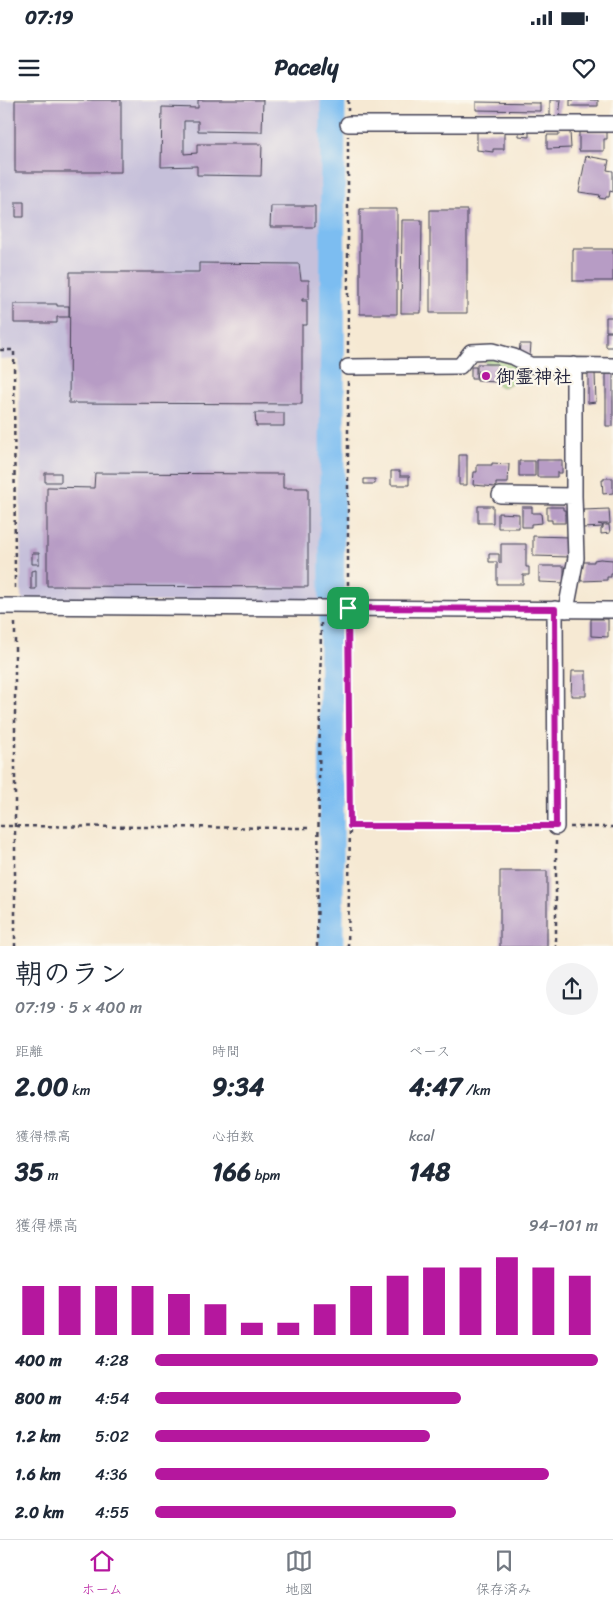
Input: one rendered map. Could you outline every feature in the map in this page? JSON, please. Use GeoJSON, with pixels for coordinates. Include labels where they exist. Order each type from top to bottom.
{"type":"FeatureCollection","features":[{"type":"Feature","properties":{"kind":"street"},"geometry":{"type":"LineString","coordinates":[[348,124],[613,124]]}},
{"type":"Feature","properties":{"kind":"street"},"geometry":{"type":"LineString","coordinates":[[348,366],[460,366],[471,352],[481,350],[500,352],[530,365],[613,366]]}},
{"type":"Feature","properties":{"kind":"street"},"geometry":{"type":"LineString","coordinates":[[556,826],[561,610],[576,558],[574,365]]}},
{"type":"Feature","properties":{"kind":"street"},"geometry":{"type":"LineString","coordinates":[[500,495],[574,496]]}},
{"type":"Feature","properties":{"kind":"street"},"geometry":{"type":"LineString","coordinates":[[8,606],[613,610]]}},
{"type":"Feature","properties":{"kind":"path"},"geometry":{"type":"LineString","coordinates":[[0,350],[14,350],[8,606],[15,826],[15,946]]}},
{"type":"Feature","properties":{"kind":"path"},"geometry":{"type":"LineString","coordinates":[[317,946],[322,608]]}},
{"type":"Feature","properties":{"kind":"path"},"geometry":{"type":"LineString","coordinates":[[346,608],[350,826],[348,946]]}},
{"type":"Feature","properties":{"kind":"path"},"geometry":{"type":"LineString","coordinates":[[0,826],[308,828]]}},
{"type":"Feature","properties":{"kind":"path"},"geometry":{"type":"LineString","coordinates":[[350,826],[613,826]]}},
{"type":"Feature","properties":{"kind":"path"},"geometry":{"type":"LineString","coordinates":[[556,826],[556,946]]}},
{"type":"Feature","properties":{"kind":"shaded area"},"geometry":{"type":"Polygon","coordinates":[[[0,100],[343,100],[343,603],[24,601],[21,597],[19,360],[0,359],[0,100]]]}},
{"type":"Feature","properties":{"kind":"green space"},"geometry":{"type":"Polygon","coordinates":[[[485,356],[504,360],[527,372],[528,376],[503,387],[498,386],[498,379],[503,379],[503,368],[499,367],[499,364],[485,363],[485,356]]]}},
{"type":"Feature","properties":{"kind":"building"},"geometry":{"type":"Polygon","coordinates":[[[15,100],[121,100],[121,172],[15,172],[15,100]]]}},
{"type":"Feature","properties":{"kind":"building"},"geometry":{"type":"Polygon","coordinates":[[[198,100],[263,100],[262,132],[198,131],[198,121],[184,121],[184,154],[197,153],[197,144],[262,144],[261,176],[197,175],[197,166],[161,167],[162,107],[198,108],[198,100]]]}},
{"type":"Feature","properties":{"kind":"building"},"geometry":{"type":"Polygon","coordinates":[[[550,100],[561,100],[559,117],[550,117],[550,100]]]}},
{"type":"Feature","properties":{"kind":"building"},"geometry":{"type":"Polygon","coordinates":[[[570,100],[598,100],[598,106],[570,106],[570,100]]]}},
{"type":"Feature","properties":{"kind":"building"},"geometry":{"type":"Polygon","coordinates":[[[476,102],[540,103],[540,111],[476,110],[476,102]]]}},
{"type":"Feature","properties":{"kind":"building"},"geometry":{"type":"Polygon","coordinates":[[[477,131],[504,132],[504,149],[493,149],[493,152],[477,150],[477,131]]]}},
{"type":"Feature","properties":{"kind":"building"},"geometry":{"type":"Polygon","coordinates":[[[579,131],[607,132],[607,139],[604,139],[604,151],[579,151],[579,131]]]}},
{"type":"Feature","properties":{"kind":"building"},"geometry":{"type":"Polygon","coordinates":[[[519,132],[529,132],[529,137],[519,136],[519,132]]]}},
{"type":"Feature","properties":{"kind":"building"},"geometry":{"type":"Polygon","coordinates":[[[559,132],[570,132],[571,148],[547,149],[547,135],[559,135],[559,132]]]}},
{"type":"Feature","properties":{"kind":"building"},"geometry":{"type":"Polygon","coordinates":[[[586,156],[609,160],[607,170],[613,171],[613,192],[610,191],[609,197],[605,199],[599,198],[600,195],[579,192],[586,156]]]}},
{"type":"Feature","properties":{"kind":"building"},"geometry":{"type":"Polygon","coordinates":[[[16,202],[24,202],[24,217],[16,217],[16,202]]]}},
{"type":"Feature","properties":{"kind":"building"},"geometry":{"type":"Polygon","coordinates":[[[271,206],[315,206],[315,227],[270,227],[271,206]]]}},
{"type":"Feature","properties":{"kind":"building"},"geometry":{"type":"Polygon","coordinates":[[[360,209],[397,209],[397,314],[360,314],[360,209]]]}},
{"type":"Feature","properties":{"kind":"building"},"geometry":{"type":"Polygon","coordinates":[[[430,210],[467,210],[467,313],[430,313],[430,210]]]}},
{"type":"Feature","properties":{"kind":"building"},"geometry":{"type":"Polygon","coordinates":[[[402,220],[422,220],[421,313],[401,313],[402,220]]]}},
{"type":"Feature","properties":{"kind":"building"},"geometry":{"type":"Polygon","coordinates":[[[573,249],[613,249],[613,281],[573,281],[573,249]]]}},
{"type":"Feature","properties":{"kind":"building"},"geometry":{"type":"Polygon","coordinates":[[[199,263],[299,264],[301,280],[309,280],[309,299],[302,299],[302,301],[307,301],[307,325],[302,325],[302,404],[69,403],[70,272],[199,272],[199,263]]]}},
{"type":"Feature","properties":{"kind":"building"},"geometry":{"type":"Polygon","coordinates":[[[14,304],[57,304],[57,306],[69,306],[69,317],[57,317],[57,323],[14,323],[14,304]]]}},
{"type":"Feature","properties":{"kind":"building"},"geometry":{"type":"Polygon","coordinates":[[[606,317],[613,317],[613,331],[606,331],[606,317]]]}},
{"type":"Feature","properties":{"kind":"building"},"geometry":{"type":"Polygon","coordinates":[[[606,332],[613,332],[613,347],[606,347],[606,332]]]}},
{"type":"Feature","properties":{"kind":"building"},"geometry":{"type":"Polygon","coordinates":[[[520,344],[531,344],[530,356],[519,356],[520,344]]]}},
{"type":"Feature","properties":{"kind":"building"},"geometry":{"type":"Polygon","coordinates":[[[477,364],[498,364],[498,368],[502,368],[502,379],[498,379],[498,382],[477,381],[477,364]]]}},
{"type":"Feature","properties":{"kind":"building"},"geometry":{"type":"Polygon","coordinates":[[[471,367],[476,367],[476,379],[471,379],[471,367]]]}},
{"type":"Feature","properties":{"kind":"building"},"geometry":{"type":"Polygon","coordinates":[[[588,373],[595,373],[596,402],[588,403],[588,373]]]}},
{"type":"Feature","properties":{"kind":"building"},"geometry":{"type":"Polygon","coordinates":[[[606,374],[613,374],[613,426],[606,426],[606,374]]]}},
{"type":"Feature","properties":{"kind":"building"},"geometry":{"type":"Polygon","coordinates":[[[255,413],[284,413],[284,426],[256,426],[255,413]]]}},
{"type":"Feature","properties":{"kind":"building"},"geometry":{"type":"Polygon","coordinates":[[[459,455],[467,455],[467,485],[459,485],[459,455]]]}},
{"type":"Feature","properties":{"kind":"building"},"geometry":{"type":"Polygon","coordinates":[[[537,460],[562,460],[562,473],[557,473],[557,477],[537,477],[537,460]]]}},
{"type":"Feature","properties":{"kind":"building"},"geometry":{"type":"Polygon","coordinates":[[[519,461],[535,461],[535,476],[519,476],[519,461]]]}},
{"type":"Feature","properties":{"kind":"building"},"geometry":{"type":"Polygon","coordinates":[[[492,463],[509,464],[508,483],[496,483],[496,487],[473,485],[474,472],[477,472],[477,465],[492,465],[492,463]]]}},
{"type":"Feature","properties":{"kind":"building"},"geometry":{"type":"Polygon","coordinates":[[[391,471],[400,471],[400,476],[409,476],[409,485],[391,485],[391,471]]]}},
{"type":"Feature","properties":{"kind":"building"},"geometry":{"type":"Polygon","coordinates":[[[45,473],[61,473],[61,482],[45,482],[45,473]]]}},
{"type":"Feature","properties":{"kind":"building"},"geometry":{"type":"Polygon","coordinates":[[[95,473],[283,474],[283,488],[308,488],[308,587],[47,586],[47,487],[94,488],[95,473]]]}},
{"type":"Feature","properties":{"kind":"building"},"geometry":{"type":"Polygon","coordinates":[[[604,478],[613,478],[613,493],[603,494],[602,480],[604,478]]]}},
{"type":"Feature","properties":{"kind":"building"},"geometry":{"type":"Polygon","coordinates":[[[364,479],[375,479],[375,484],[364,484],[364,479]]]}},
{"type":"Feature","properties":{"kind":"building"},"geometry":{"type":"Polygon","coordinates":[[[478,506],[493,506],[493,523],[478,523],[478,506]]]}},
{"type":"Feature","properties":{"kind":"building"},"geometry":{"type":"Polygon","coordinates":[[[522,507],[532,507],[532,513],[541,513],[542,523],[531,524],[531,527],[522,527],[522,507]]]}},
{"type":"Feature","properties":{"kind":"building"},"geometry":{"type":"Polygon","coordinates":[[[547,507],[563,507],[563,510],[565,510],[565,523],[552,523],[552,520],[547,520],[547,507]]]}},
{"type":"Feature","properties":{"kind":"building"},"geometry":{"type":"Polygon","coordinates":[[[609,509],[610,524],[598,524],[603,527],[583,528],[583,510],[609,509]]]}},
{"type":"Feature","properties":{"kind":"building"},"geometry":{"type":"Polygon","coordinates":[[[498,513],[519,514],[519,528],[498,528],[498,513]]]}},
{"type":"Feature","properties":{"kind":"building"},"geometry":{"type":"Polygon","coordinates":[[[603,525],[609,525],[610,533],[601,534],[603,525]]]}},
{"type":"Feature","properties":{"kind":"building"},"geometry":{"type":"Polygon","coordinates":[[[533,536],[570,537],[570,557],[533,556],[533,536]]]}},
{"type":"Feature","properties":{"kind":"building"},"geometry":{"type":"Polygon","coordinates":[[[501,544],[526,544],[526,567],[529,567],[529,575],[523,575],[523,584],[497,584],[497,562],[489,562],[489,554],[499,554],[499,563],[501,563],[501,544]]]}},
{"type":"Feature","properties":{"kind":"building"},"geometry":{"type":"Polygon","coordinates":[[[32,553],[39,553],[39,564],[32,564],[32,553]]]}},
{"type":"Feature","properties":{"kind":"building"},"geometry":{"type":"Polygon","coordinates":[[[594,560],[613,560],[613,574],[611,574],[611,577],[607,577],[607,580],[581,581],[581,562],[594,562],[594,560]]]}},
{"type":"Feature","properties":{"kind":"building"},"geometry":{"type":"Polygon","coordinates":[[[539,566],[564,566],[564,583],[539,582],[539,566]]]}},
{"type":"Feature","properties":{"kind":"building"},"geometry":{"type":"Polygon","coordinates":[[[36,570],[36,589],[31,589],[31,571],[36,570]]]}},
{"type":"Feature","properties":{"kind":"building"},"geometry":{"type":"Polygon","coordinates":[[[591,619],[608,619],[608,637],[591,636],[591,619]]]}},
{"type":"Feature","properties":{"kind":"building"},"geometry":{"type":"Polygon","coordinates":[[[572,671],[586,671],[586,696],[571,696],[572,671]]]}},
{"type":"Feature","properties":{"kind":"building"},"geometry":{"type":"Polygon","coordinates":[[[500,871],[547,871],[547,946],[500,946],[500,871]]]}},
{"type":"Feature","properties":{"kind":"waterway"},"geometry":{"type":"LineString","coordinates":[[331,946],[333,100]]}},
{"type":"Feature","properties":{"kind":"place","name":"御霊神社"},"geometry":{"type":"Point","coordinates":[486,376]}},
{"type":"Feature","properties":{"kind":"route"},"geometry":{"type":"LineString","coordinates":[[348,608],[555,609],[556,826],[350,826],[348,608]]}}]}
